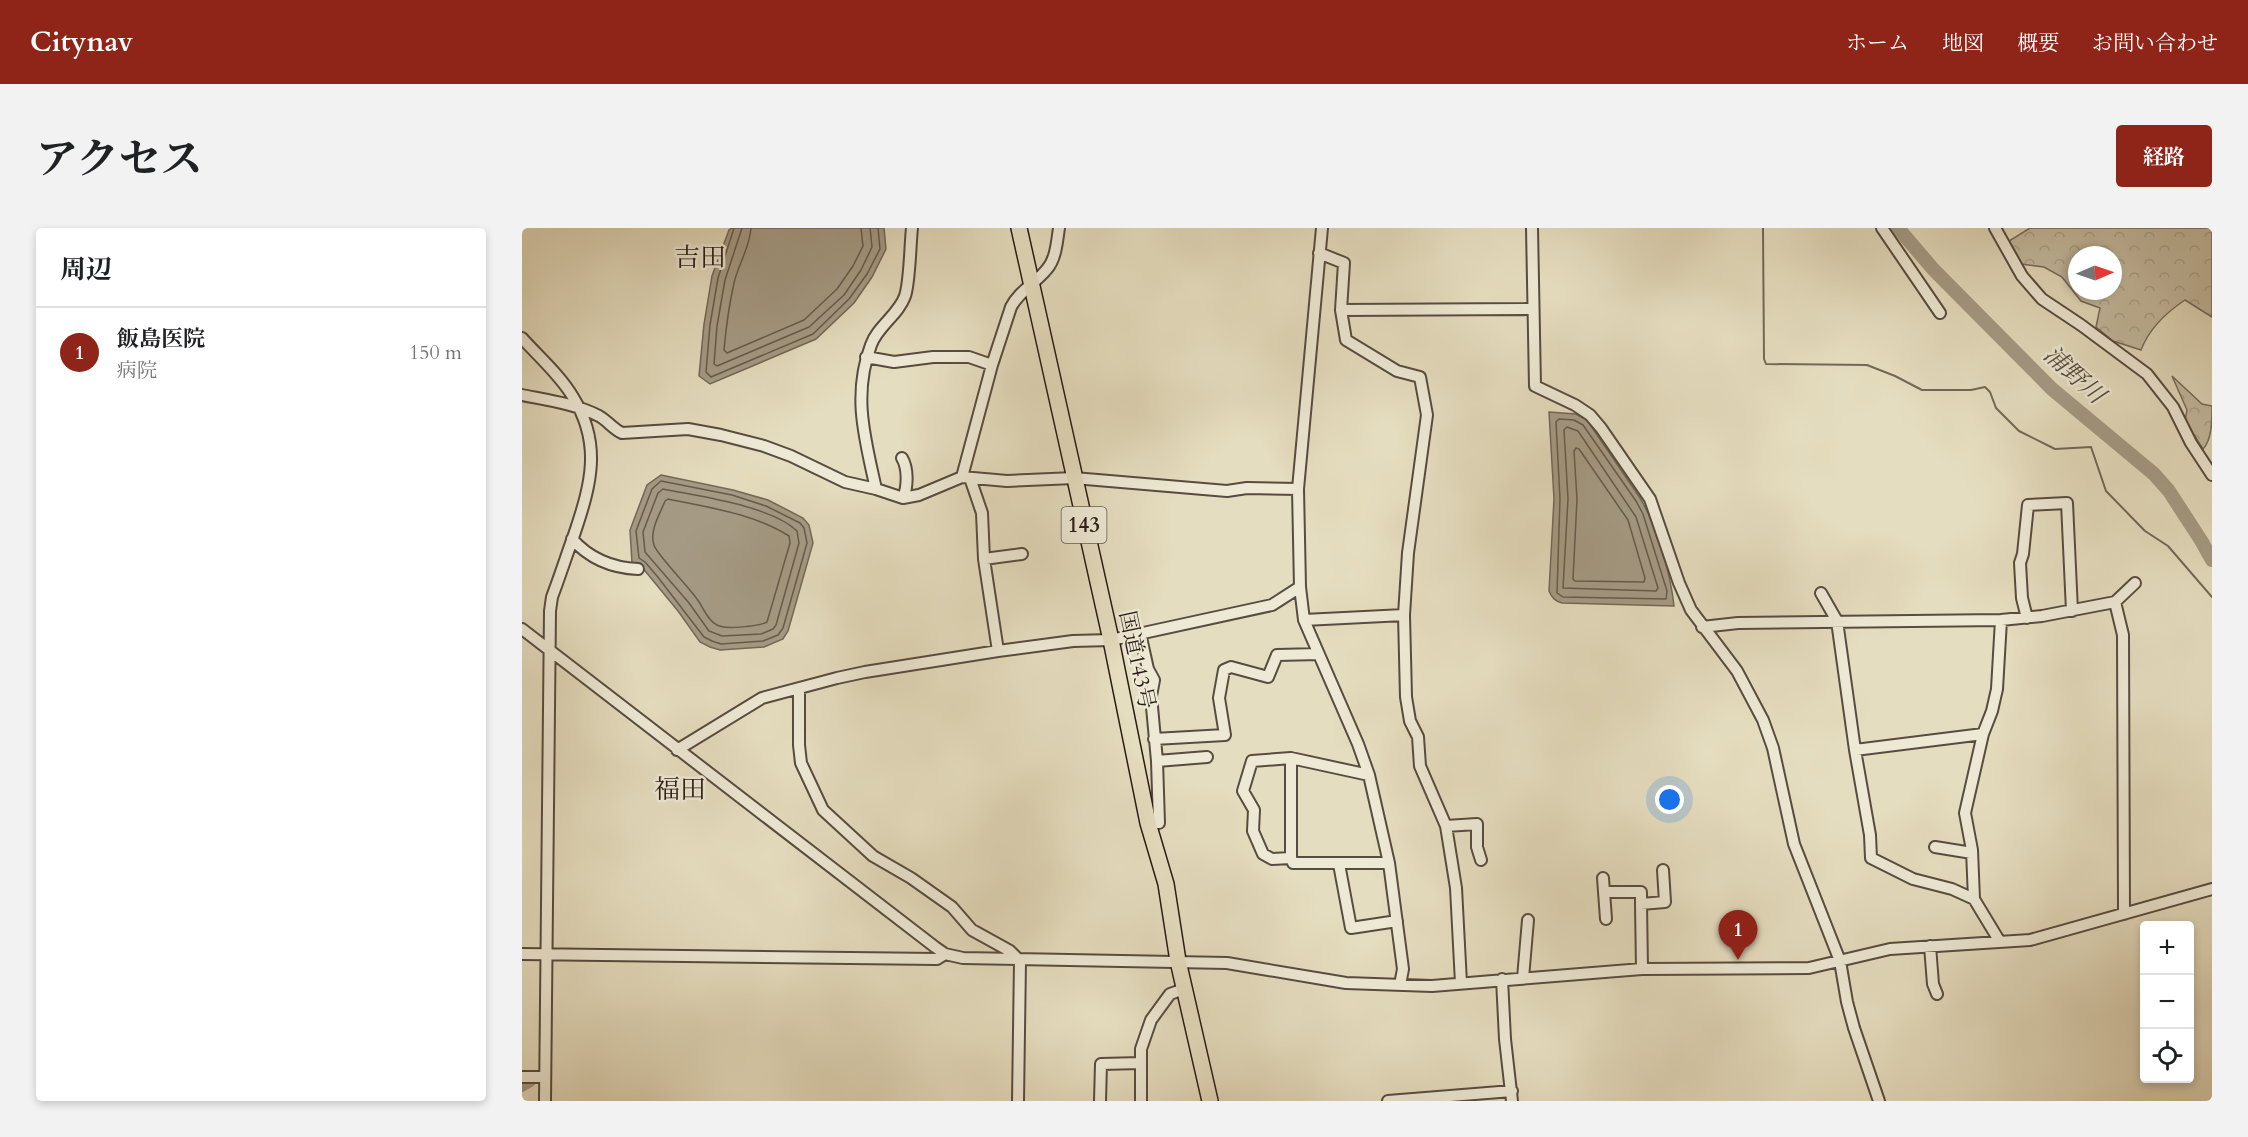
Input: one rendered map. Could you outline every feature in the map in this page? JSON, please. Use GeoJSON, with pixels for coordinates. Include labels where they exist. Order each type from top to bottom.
{"type":"FeatureCollection","features":[{"type":"Feature","properties":{"kind":"highway","name":"国道143号"},"geometry":{"type":"LineString","coordinates":[[1019,228],[1111,640],[1148,823],[1166,884],[1178,961],[1210,1101]]}},
{"type":"Feature","properties":{"kind":"street"},"geometry":{"type":"LineString","coordinates":[[876,489],[862,424],[860,394],[872,341],[905,297],[912,228]]}},
{"type":"Feature","properties":{"kind":"street"},"geometry":{"type":"LineString","coordinates":[[998,651],[984,559],[982,513],[966,478],[992,365],[1011,307],[1015,298],[1048,269],[1054,258],[1059,228]]}},
{"type":"Feature","properties":{"kind":"street"},"geometry":{"type":"LineString","coordinates":[[1322,228],[1298,489],[1300,587],[1304,620],[1358,744],[1369,775],[1389,863],[1403,969],[1400,985]]}},
{"type":"Feature","properties":{"kind":"street"},"geometry":{"type":"LineString","coordinates":[[1532,228],[1535,386],[1575,405],[1590,415],[1650,499],[1679,583],[1691,610],[1737,671],[1763,720],[1773,748],[1794,844],[1840,961],[1854,1028],[1879,1101]]}},
{"type":"Feature","properties":{"kind":"street"},"geometry":{"type":"LineString","coordinates":[[1882,228],[1940,313]]}},
{"type":"Feature","properties":{"kind":"street"},"geometry":{"type":"LineString","coordinates":[[1995,228],[2022,276],[2042,299],[2147,374],[2173,407],[2191,443],[2212,475]]}},
{"type":"Feature","properties":{"kind":"street"},"geometry":{"type":"LineString","coordinates":[[1319,253],[1344,263],[1341,310],[1346,340],[1397,371],[1420,377],[1427,416],[1408,553],[1404,615],[1406,697],[1410,721],[1418,737],[1420,766],[1446,826],[1456,888],[1461,983]]}},
{"type":"Feature","properties":{"kind":"street"},"geometry":{"type":"LineString","coordinates":[[1341,310],[1533,309]]}},
{"type":"Feature","properties":{"kind":"street"},"geometry":{"type":"LineString","coordinates":[[522,338],[562,381],[580,409],[590,438],[592,467],[590,484],[552,597],[549,650],[544,1101]]}},
{"type":"Feature","properties":{"kind":"street"},"geometry":{"type":"LineString","coordinates":[[867,357],[894,362],[933,357],[969,357],[992,365]]}},
{"type":"Feature","properties":{"kind":"street"},"geometry":{"type":"LineString","coordinates":[[522,395],[598,415],[614,430],[622,433],[688,429],[764,446],[791,456],[845,482],[903,498],[920,495],[966,478],[1007,481],[1074,478],[1227,491],[1247,488],[1298,489]]}},
{"type":"Feature","properties":{"kind":"street"},"geometry":{"type":"LineString","coordinates":[[902,458],[906,465],[903,498]]}},
{"type":"Feature","properties":{"kind":"street"},"geometry":{"type":"LineString","coordinates":[[2027,618],[2022,598],[2020,563],[2028,505],[2067,503],[2072,611]]}},
{"type":"Feature","properties":{"kind":"street"},"geometry":{"type":"LineString","coordinates":[[572,539],[586,553],[612,566],[638,569]]}},
{"type":"Feature","properties":{"kind":"street"},"geometry":{"type":"LineString","coordinates":[[984,559],[1022,554]]}},
{"type":"Feature","properties":{"kind":"street"},"geometry":{"type":"LineString","coordinates":[[1702,627],[1738,623],[2027,618],[2115,602],[2135,583]]}},
{"type":"Feature","properties":{"kind":"street"},"geometry":{"type":"LineString","coordinates":[[677,750],[762,698],[865,672],[1072,640],[1111,640],[1272,605],[1300,587]]}},
{"type":"Feature","properties":{"kind":"street"},"geometry":{"type":"LineString","coordinates":[[1821,593],[1837,621],[1855,750],[1870,835],[1870,858],[1913,879],[1952,889],[1974,899]]}},
{"type":"Feature","properties":{"kind":"street"},"geometry":{"type":"LineString","coordinates":[[2115,602],[2123,635],[2124,914]]}},
{"type":"Feature","properties":{"kind":"street"},"geometry":{"type":"LineString","coordinates":[[1304,620],[1404,615]]}},
{"type":"Feature","properties":{"kind":"street"},"geometry":{"type":"LineString","coordinates":[[2000,942],[1974,899],[1972,853],[1965,813],[1983,734],[1997,689],[2001,620]]}},
{"type":"Feature","properties":{"kind":"street"},"geometry":{"type":"LineString","coordinates":[[522,629],[839,876],[945,954],[977,960],[1227,963],[1346,983],[1432,986],[1642,969],[1809,968],[1890,949],[2030,940],[2212,889]]}},
{"type":"Feature","properties":{"kind":"street"},"geometry":{"type":"LineString","coordinates":[[1140,633],[1148,669],[1154,680],[1151,696],[1157,761],[1159,823],[1148,823]]}},
{"type":"Feature","properties":{"kind":"street"},"geometry":{"type":"LineString","coordinates":[[1154,739],[1225,735],[1219,698],[1224,670],[1231,666],[1268,677],[1277,655],[1318,654]]}},
{"type":"Feature","properties":{"kind":"street"},"geometry":{"type":"LineString","coordinates":[[799,690],[801,763],[823,810],[873,856],[911,878],[952,908],[972,930],[1010,951],[1020,961],[1018,1101]]}},
{"type":"Feature","properties":{"kind":"street"},"geometry":{"type":"LineString","coordinates":[[1855,750],[1983,734]]}},
{"type":"Feature","properties":{"kind":"street"},"geometry":{"type":"LineString","coordinates":[[1157,761],[1207,757]]}},
{"type":"Feature","properties":{"kind":"street"},"geometry":{"type":"LineString","coordinates":[[1291,858],[1272,859],[1263,854],[1253,831],[1254,810],[1243,791],[1252,761],[1291,758],[1369,775]]}},
{"type":"Feature","properties":{"kind":"street"},"geometry":{"type":"LineString","coordinates":[[1291,758],[1291,858],[1293,863],[1389,863]]}},
{"type":"Feature","properties":{"kind":"street"},"geometry":{"type":"LineString","coordinates":[[1446,826],[1477,824],[1481,860]]}},
{"type":"Feature","properties":{"kind":"street"},"geometry":{"type":"LineString","coordinates":[[1935,847],[1972,853]]}},
{"type":"Feature","properties":{"kind":"street"},"geometry":{"type":"LineString","coordinates":[[1339,864],[1352,928],[1397,921]]}},
{"type":"Feature","properties":{"kind":"street"},"geometry":{"type":"LineString","coordinates":[[1641,904],[1665,902],[1663,870]]}},
{"type":"Feature","properties":{"kind":"street"},"geometry":{"type":"LineString","coordinates":[[1603,878],[1606,919]]}},
{"type":"Feature","properties":{"kind":"street"},"geometry":{"type":"LineString","coordinates":[[1604,892],[1641,892],[1642,969]]}},
{"type":"Feature","properties":{"kind":"street"},"geometry":{"type":"LineString","coordinates":[[1523,978],[1528,920]]}},
{"type":"Feature","properties":{"kind":"street"},"geometry":{"type":"LineString","coordinates":[[1930,946],[1933,984],[1937,994]]}},
{"type":"Feature","properties":{"kind":"street"},"geometry":{"type":"LineString","coordinates":[[522,954],[937,959],[945,954]]}},
{"type":"Feature","properties":{"kind":"street"},"geometry":{"type":"LineString","coordinates":[[1389,1101],[1512,1096],[1505,1039],[1502,979]]}},
{"type":"Feature","properties":{"kind":"street"},"geometry":{"type":"LineString","coordinates":[[1142,1101],[1141,1049],[1156,1012],[1170,994],[1184,989]]}},
{"type":"Feature","properties":{"kind":"street"},"geometry":{"type":"LineString","coordinates":[[1100,1101],[1101,1064],[1141,1063]]}},
{"type":"Feature","properties":{"kind":"street"},"geometry":{"type":"LineString","coordinates":[[522,1077],[544,1077]]}},
{"type":"Feature","properties":{"kind":"green space"},"geometry":{"type":"Polygon","coordinates":[[[2030,228],[2212,228],[2212,317],[2185,300],[2159,322],[2144,342],[2141,350],[2113,341],[2096,327],[2100,308],[2080,300],[2122,300],[2122,246],[2068,246],[2068,285],[2062,277],[2044,267],[2021,264],[2009,241],[2030,228]]]}},
{"type":"Feature","properties":{"kind":"green space"},"geometry":{"type":"Polygon","coordinates":[[[2172,376],[2202,404],[2212,406],[2210,435],[2203,449],[2185,421],[2187,410],[2172,376]]]}},
{"type":"Feature","properties":{"kind":"water"},"geometry":{"type":"Polygon","coordinates":[[[732,228],[884,228],[886,249],[872,277],[854,303],[816,339],[710,384],[699,376],[704,324],[712,276],[729,230],[732,228]]]}},
{"type":"Feature","properties":{"kind":"water"},"geometry":{"type":"Polygon","coordinates":[[[1549,412],[1576,414],[1587,420],[1640,498],[1652,521],[1662,550],[1674,606],[1562,603],[1551,596],[1549,591],[1554,499],[1549,412]]]}},
{"type":"Feature","properties":{"kind":"water"},"geometry":{"type":"Polygon","coordinates":[[[661,475],[768,500],[803,518],[809,525],[813,543],[788,631],[783,639],[764,647],[720,650],[700,642],[641,566],[632,563],[630,530],[647,485],[661,475]]]}},
{"type":"Feature","properties":{"kind":"waterway"},"geometry":{"type":"LineString","coordinates":[[1763,228],[1764,359],[1766,364],[1867,365],[1922,390],[1971,390],[1985,387],[1990,392],[1996,408],[2019,431],[2055,449],[2091,447],[2106,491],[2145,531],[2168,546],[2212,597]]}},
{"type":"Feature","properties":{"kind":"waterway","name":"浦野川"},"geometry":{"type":"LineString","coordinates":[[1898,228],[1933,269],[2052,389],[2154,474],[2169,491],[2212,560]]}},
{"type":"Feature","properties":{"kind":"waterway"},"geometry":{"type":"LineString","coordinates":[[522,1088],[531,1083]]}},
{"type":"Feature","properties":{"kind":"place","name":"飯島医院"},"geometry":{"type":"Point","coordinates":[1738,960]}},
{"type":"Feature","properties":{"kind":"district","name":"吉田"},"geometry":{"type":"Point","coordinates":[700,257]}},
{"type":"Feature","properties":{"kind":"district","name":"福田"},"geometry":{"type":"Point","coordinates":[680,789]}}]}
